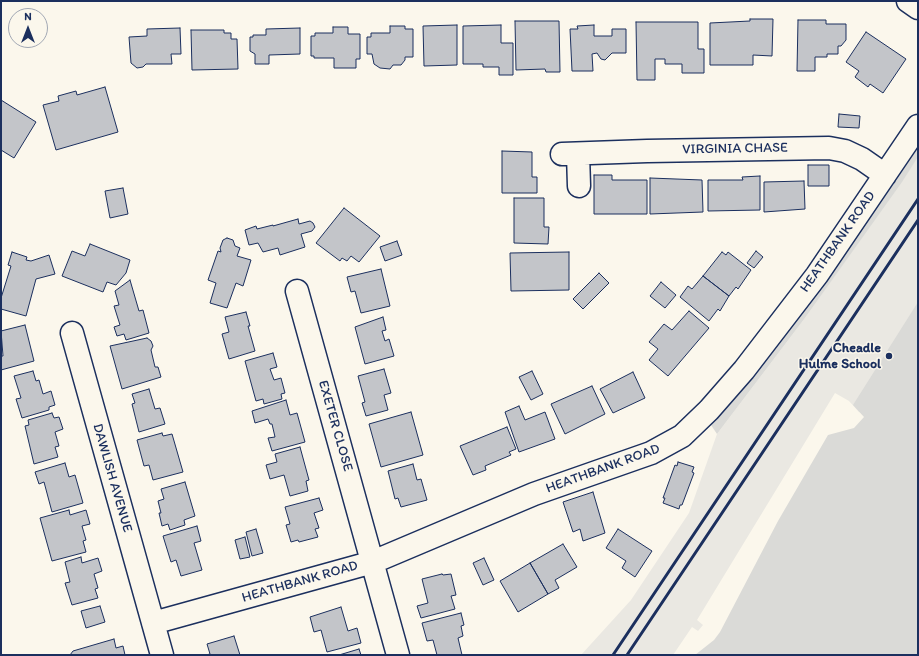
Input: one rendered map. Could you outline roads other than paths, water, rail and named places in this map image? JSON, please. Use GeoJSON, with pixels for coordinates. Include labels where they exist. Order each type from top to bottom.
{"type":"FeatureCollection","features":[{"type":"Feature","properties":{"kind":"street"},"geometry":{"type":"LineString","coordinates":[[908,1],[918,8]]}},
{"type":"Feature","properties":{"kind":"street","name":"HEATHBANK ROAD"},"geometry":{"type":"LineString","coordinates":[[153,623],[373,562],[534,494],[651,453],[682,436],[709,410],[748,364],[817,276],[918,126]]}},
{"type":"Feature","properties":{"kind":"street","name":"VIRGINIA CHASE"},"geometry":{"type":"LineString","coordinates":[[579,186],[570,154],[647,151],[829,148],[844,151],[862,159],[884,175]]}},
{"type":"Feature","properties":{"kind":"street","name":"EXETER CLOSE"},"geometry":{"type":"LineString","coordinates":[[297,291],[398,655]]}},
{"type":"Feature","properties":{"kind":"street","name":"DAWLISH AVENUE"},"geometry":{"type":"LineString","coordinates":[[72,333],[162,655]]}},
{"type":"Feature","properties":{"kind":"railway"},"geometry":{"type":"LineString","coordinates":[[613,655],[918,199]]}},
{"type":"Feature","properties":{"kind":"railway"},"geometry":{"type":"LineString","coordinates":[[627,655],[918,220]]}},
{"type":"Feature","properties":{"kind":"place","name":"Cheadle Hulme School"},"geometry":{"type":"Point","coordinates":[889,356]}}]}
